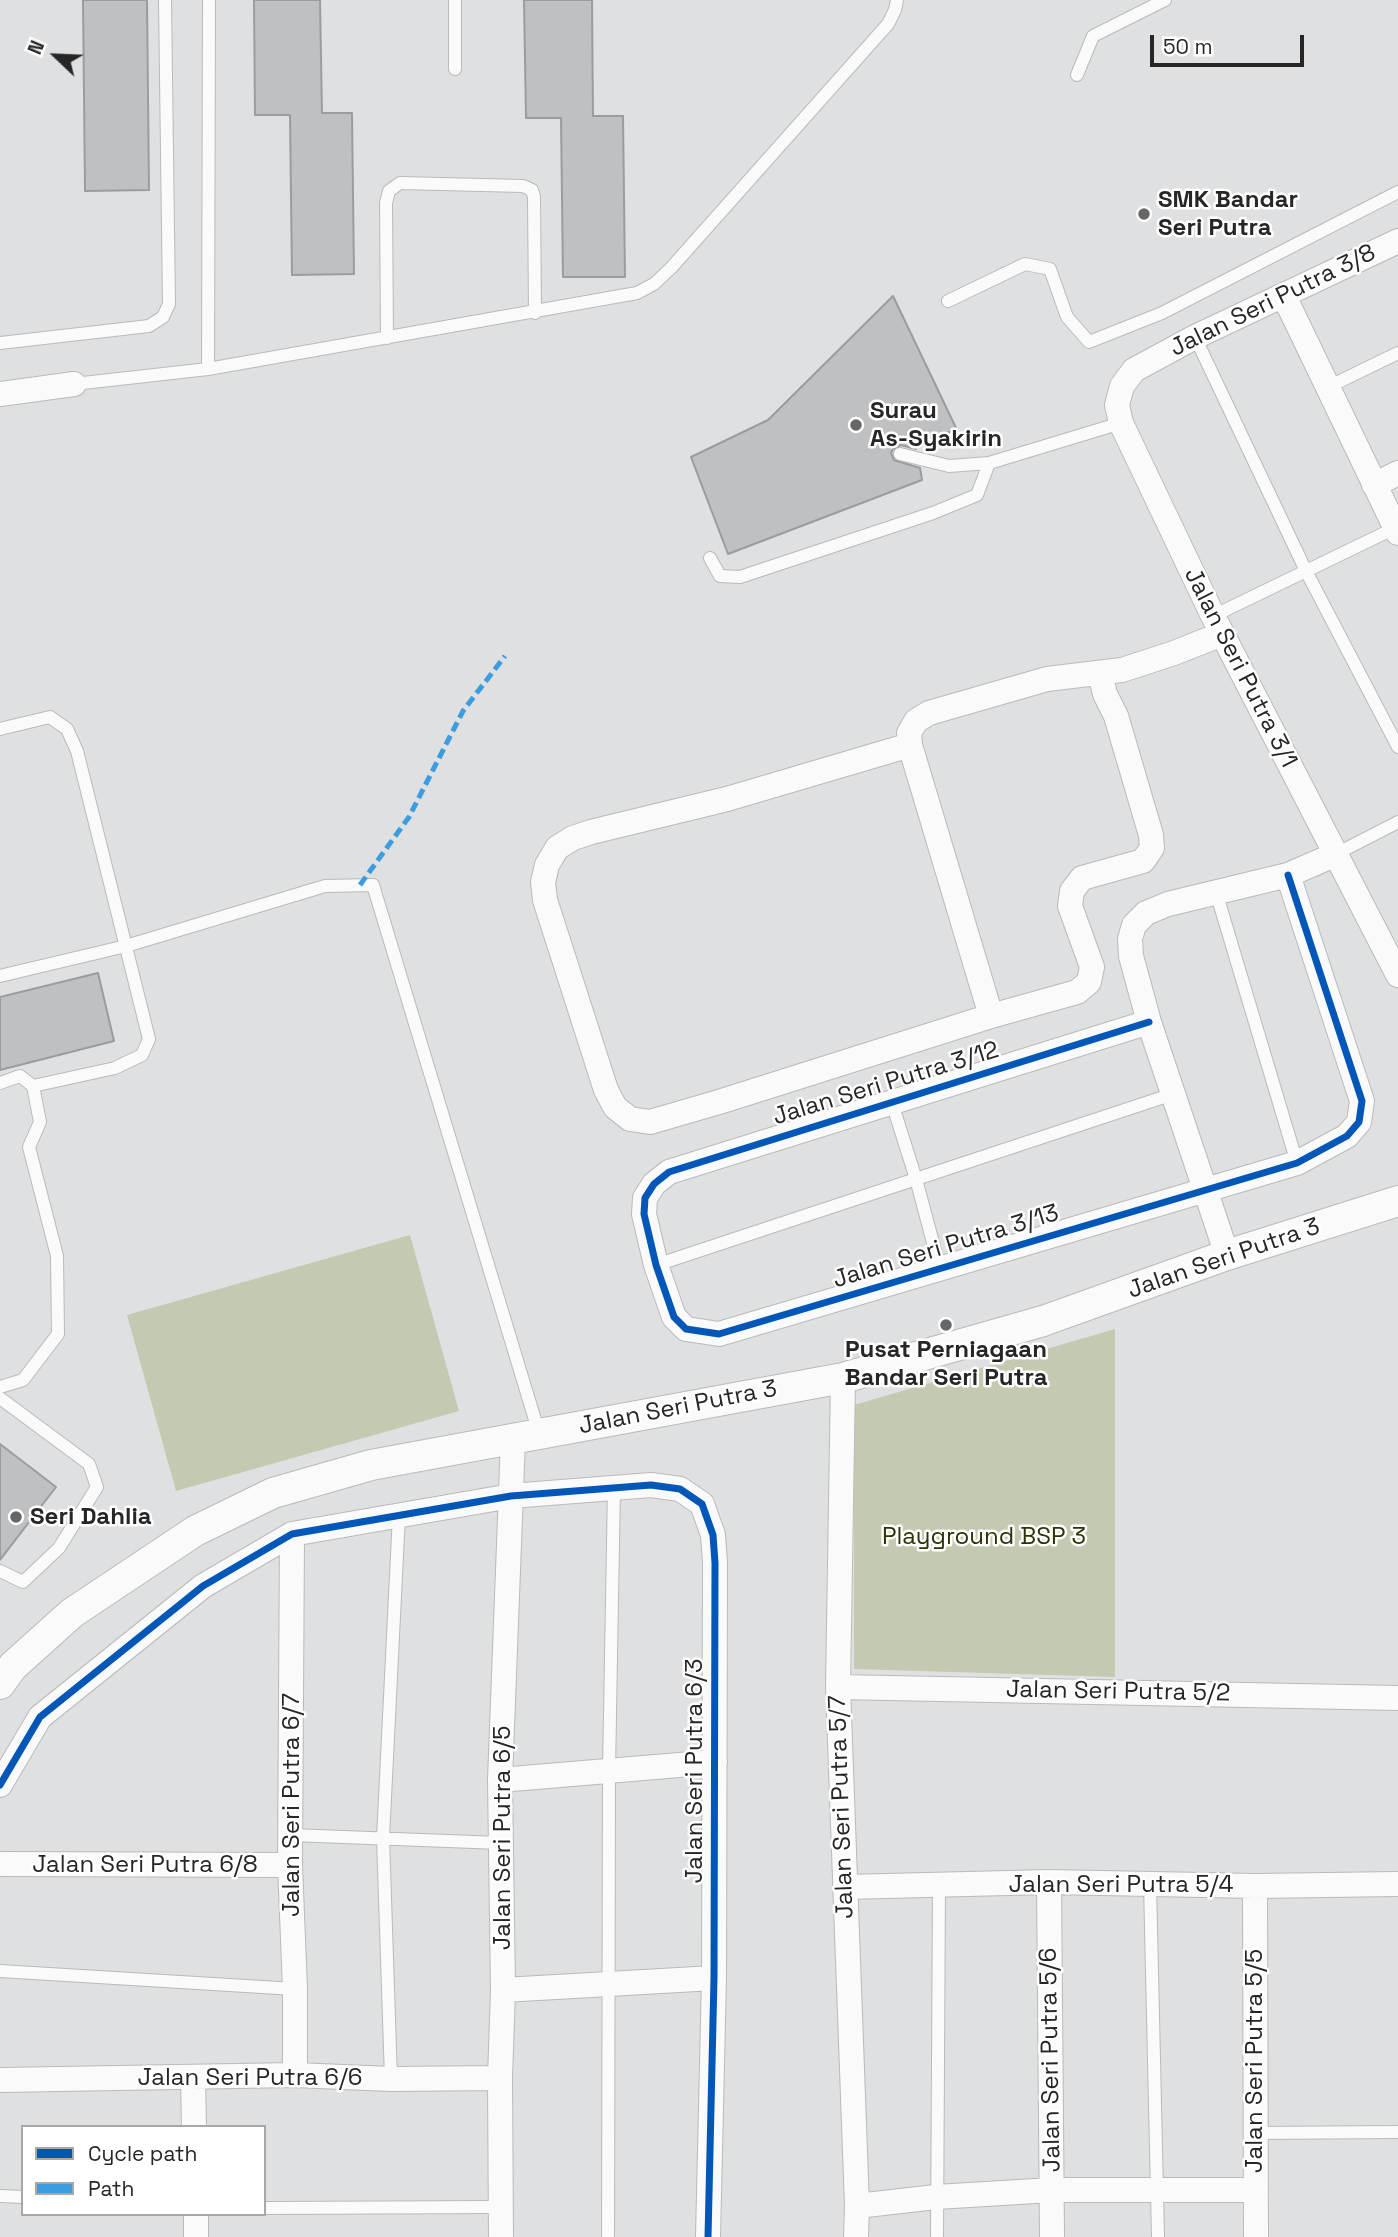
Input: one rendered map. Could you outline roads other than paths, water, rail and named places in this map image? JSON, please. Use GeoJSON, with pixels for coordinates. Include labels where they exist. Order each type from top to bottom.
{"type":"FeatureCollection","features":[{"type":"Feature","properties":{"kind":"street","name":"Jalan Seri Putra 3/8"},"geometry":{"type":"LineString","coordinates":[[1149,363],[1195,337],[1398,241]]}},
{"type":"Feature","properties":{"kind":"street"},"geometry":{"type":"LineString","coordinates":[[1284,296],[1397,531]]}},
{"type":"Feature","properties":{"kind":"street","name":"Jalan Seri Putra 3/1"},"geometry":{"type":"LineString","coordinates":[[1149,363],[1135,370],[1122,386],[1117,405],[1121,423],[1217,625],[1398,975]]}},
{"type":"Feature","properties":{"kind":"street"},"geometry":{"type":"LineString","coordinates":[[0,394],[74,384]]}},
{"type":"Feature","properties":{"kind":"street"},"geometry":{"type":"LineString","coordinates":[[1374,485],[1398,473]]}},
{"type":"Feature","properties":{"kind":"street"},"geometry":{"type":"LineString","coordinates":[[991,1016],[910,745],[909,733],[916,721],[929,713],[1047,679],[1135,666],[1217,625]]}},
{"type":"Feature","properties":{"kind":"street"},"geometry":{"type":"LineString","coordinates":[[910,745],[727,799],[573,838],[557,848],[547,865],[543,883],[545,901],[606,1090],[615,1107],[630,1119],[650,1122],[1077,992],[1088,982],[1092,967],[1070,906],[1072,891],[1082,878],[1143,861],[1152,848],[1151,835],[1116,716],[1105,694],[1100,673]]}},
{"type":"Feature","properties":{"kind":"street"},"geometry":{"type":"LineString","coordinates":[[1227,1255],[1149,1022],[1131,956],[1130,939],[1134,925],[1146,913],[1168,904],[1288,875],[1334,855]]}},
{"type":"Feature","properties":{"kind":"street","name":"Jalan Seri Putra 3/13"},"geometry":{"type":"LineString","coordinates":[[645,1198],[644,1214],[656,1265],[674,1317],[685,1329],[719,1334],[1297,1163],[1347,1136],[1359,1122],[1362,1101],[1288,875]]}},
{"type":"Feature","properties":{"kind":"street","name":"Jalan Seri Putra 3/12"},"geometry":{"type":"LineString","coordinates":[[645,1198],[654,1184],[669,1172],[1149,1022]]}},
{"type":"Feature","properties":{"kind":"street","name":"Jalan Seri Putra 3"},"geometry":{"type":"LineString","coordinates":[[4,1669],[72,1613],[128,1574],[195,1531],[273,1493],[371,1465],[843,1378],[1042,1321],[1227,1255],[1398,1201]]}},
{"type":"Feature","properties":{"kind":"street","name":"Jalan Seri Putra 5/7"},"geometry":{"type":"LineString","coordinates":[[843,1378],[838,1687],[856,2237]]}},
{"type":"Feature","properties":{"kind":"street","name":"Jalan Seri Putra 6/5"},"geometry":{"type":"LineString","coordinates":[[501,2237],[500,2078],[503,1990],[500,1780],[511,1496],[526,1437]]}},
{"type":"Feature","properties":{"kind":"street","name":"Jalan Seri Putra 6/3"},"geometry":{"type":"LineString","coordinates":[[292,1534],[511,1496],[614,1487],[651,1485],[680,1489],[702,1504],[713,1535],[715,1563],[714,1978],[708,2237]]}},
{"type":"Feature","properties":{"kind":"street"},"geometry":{"type":"LineString","coordinates":[[0,1785],[40,1717],[203,1586],[292,1534]]}},
{"type":"Feature","properties":{"kind":"street","name":"Jalan Seri Putra 6/7"},"geometry":{"type":"LineString","coordinates":[[292,1534],[290,1865],[295,2075]]}},
{"type":"Feature","properties":{"kind":"street","name":"Jalan Seri Putra 5/2"},"geometry":{"type":"LineString","coordinates":[[838,1687],[1398,1698]]}},
{"type":"Feature","properties":{"kind":"street"},"geometry":{"type":"LineString","coordinates":[[500,1780],[715,1762]]}},
{"type":"Feature","properties":{"kind":"street","name":"Jalan Seri Putra 6/8"},"geometry":{"type":"LineString","coordinates":[[0,1864],[290,1865]]}},
{"type":"Feature","properties":{"kind":"street","name":"Jalan Seri Putra 5/4"},"geometry":{"type":"LineString","coordinates":[[845,1887],[1049,1882],[1255,1886],[1398,1884]]}},
{"type":"Feature","properties":{"kind":"street","name":"Jalan Seri Putra 5/6"},"geometry":{"type":"LineString","coordinates":[[1049,1882],[1052,2237]]}},
{"type":"Feature","properties":{"kind":"street","name":"Jalan Seri Putra 5/5"},"geometry":{"type":"LineString","coordinates":[[1255,1886],[1256,2237]]}},
{"type":"Feature","properties":{"kind":"street"},"geometry":{"type":"LineString","coordinates":[[503,1990],[714,1978]]}},
{"type":"Feature","properties":{"kind":"street","name":"Jalan Seri Putra 6/6"},"geometry":{"type":"LineString","coordinates":[[0,2080],[295,2075],[391,2079],[500,2078]]}},
{"type":"Feature","properties":{"kind":"street"},"geometry":{"type":"LineString","coordinates":[[193,2078],[194,2125]]}},
{"type":"Feature","properties":{"kind":"street"},"geometry":{"type":"LineString","coordinates":[[857,2206],[936,2197],[1052,2190],[1256,2190]]}},
{"type":"Feature","properties":{"kind":"street"},"geometry":{"type":"LineString","coordinates":[[196,2237],[197,2216]]}},
{"type":"Feature","properties":{"kind":"lane"},"geometry":{"type":"LineString","coordinates":[[0,343],[131,330],[149,326],[163,317],[169,304],[165,0]]}},
{"type":"Feature","properties":{"kind":"lane"},"geometry":{"type":"LineString","coordinates":[[208,369],[209,0]]}},
{"type":"Feature","properties":{"kind":"lane"},"geometry":{"type":"LineString","coordinates":[[455,0],[455,69]]}},
{"type":"Feature","properties":{"kind":"lane"},"geometry":{"type":"LineString","coordinates":[[74,384],[208,369],[637,293],[654,284],[671,268],[888,24],[897,0]]}},
{"type":"Feature","properties":{"kind":"lane"},"geometry":{"type":"LineString","coordinates":[[1077,75],[1093,36],[1165,0]]}},
{"type":"Feature","properties":{"kind":"lane"},"geometry":{"type":"LineString","coordinates":[[387,338],[386,203],[389,191],[400,183],[523,186],[532,190],[535,313]]}},
{"type":"Feature","properties":{"kind":"lane"},"geometry":{"type":"LineString","coordinates":[[948,301],[1025,264],[1050,269],[1068,317],[1089,342],[1162,313],[1398,192]]}},
{"type":"Feature","properties":{"kind":"lane"},"geometry":{"type":"LineString","coordinates":[[1195,337],[1306,571],[1398,747]]}},
{"type":"Feature","properties":{"kind":"lane"},"geometry":{"type":"LineString","coordinates":[[1326,388],[1398,353]]}},
{"type":"Feature","properties":{"kind":"lane"},"geometry":{"type":"LineString","coordinates":[[900,454],[949,466],[989,463],[1121,423]]}},
{"type":"Feature","properties":{"kind":"lane"},"geometry":{"type":"LineString","coordinates":[[710,558],[720,576],[740,578],[933,513],[977,495],[989,463]]}},
{"type":"Feature","properties":{"kind":"lane"},"geometry":{"type":"LineString","coordinates":[[1217,625],[1306,571],[1397,531]]}},
{"type":"Feature","properties":{"kind":"lane"},"geometry":{"type":"LineString","coordinates":[[0,729],[50,717],[67,729],[77,751],[149,1039],[142,1055],[115,1068],[33,1086]]}},
{"type":"Feature","properties":{"kind":"lane"},"geometry":{"type":"LineString","coordinates":[[1334,855],[1398,822]]}},
{"type":"Feature","properties":{"kind":"lane"},"geometry":{"type":"LineString","coordinates":[[0,976],[126,946],[325,886],[373,885],[526,1437]]}},
{"type":"Feature","properties":{"kind":"lane"},"geometry":{"type":"LineString","coordinates":[[1216,892],[1297,1163]]}},
{"type":"Feature","properties":{"kind":"lane"},"geometry":{"type":"LineString","coordinates":[[0,1083],[20,1076],[33,1086],[40,1122],[29,1147],[57,1256],[58,1334],[23,1380],[0,1387]]}},
{"type":"Feature","properties":{"kind":"lane"},"geometry":{"type":"LineString","coordinates":[[656,1265],[1173,1094]]}},
{"type":"Feature","properties":{"kind":"lane"},"geometry":{"type":"LineString","coordinates":[[892,1104],[940,1269]]}},
{"type":"Feature","properties":{"kind":"lane"},"geometry":{"type":"LineString","coordinates":[[0,1398],[89,1464],[97,1487],[59,1548],[23,1582],[0,1571]]}},
{"type":"Feature","properties":{"kind":"lane"},"geometry":{"type":"LineString","coordinates":[[608,2237],[609,1771],[614,1487]]}},
{"type":"Feature","properties":{"kind":"lane"},"geometry":{"type":"LineString","coordinates":[[391,2079],[383,1838],[399,1515]]}},
{"type":"Feature","properties":{"kind":"lane"},"geometry":{"type":"LineString","coordinates":[[291,1835],[500,1843]]}},
{"type":"Feature","properties":{"kind":"lane"},"geometry":{"type":"LineString","coordinates":[[1150,1883],[1158,2237]]}},
{"type":"Feature","properties":{"kind":"lane"},"geometry":{"type":"LineString","coordinates":[[937,2237],[939,1886]]}},
{"type":"Feature","properties":{"kind":"lane"},"geometry":{"type":"LineString","coordinates":[[0,1971],[295,1989]]}},
{"type":"Feature","properties":{"kind":"lane"},"geometry":{"type":"LineString","coordinates":[[1255,2133],[1398,2132]]}},
{"type":"Feature","properties":{"kind":"lane"},"geometry":{"type":"LineString","coordinates":[[0,2196],[21,2197]]}},
{"type":"Feature","properties":{"kind":"lane"},"geometry":{"type":"LineString","coordinates":[[266,2208],[501,2207]]}},
{"type":"Feature","properties":{"kind":"place","name":"SMK Bandar Seri Putra"},"geometry":{"type":"Point","coordinates":[1144,214]}},
{"type":"Feature","properties":{"kind":"place","name":"Surau As-Syakirin"},"geometry":{"type":"Point","coordinates":[856,425]}},
{"type":"Feature","properties":{"kind":"place","name":"Pusat Perniagaan Bandar Seri Putra"},"geometry":{"type":"Point","coordinates":[946,1325]}},
{"type":"Feature","properties":{"kind":"place","name":"Seri Dahlia"},"geometry":{"type":"Point","coordinates":[16,1517]}},
{"type":"Feature","properties":{"kind":"park label","name":"Playground BSP 3"},"geometry":{"type":"Point","coordinates":[984,1537]}}]}
